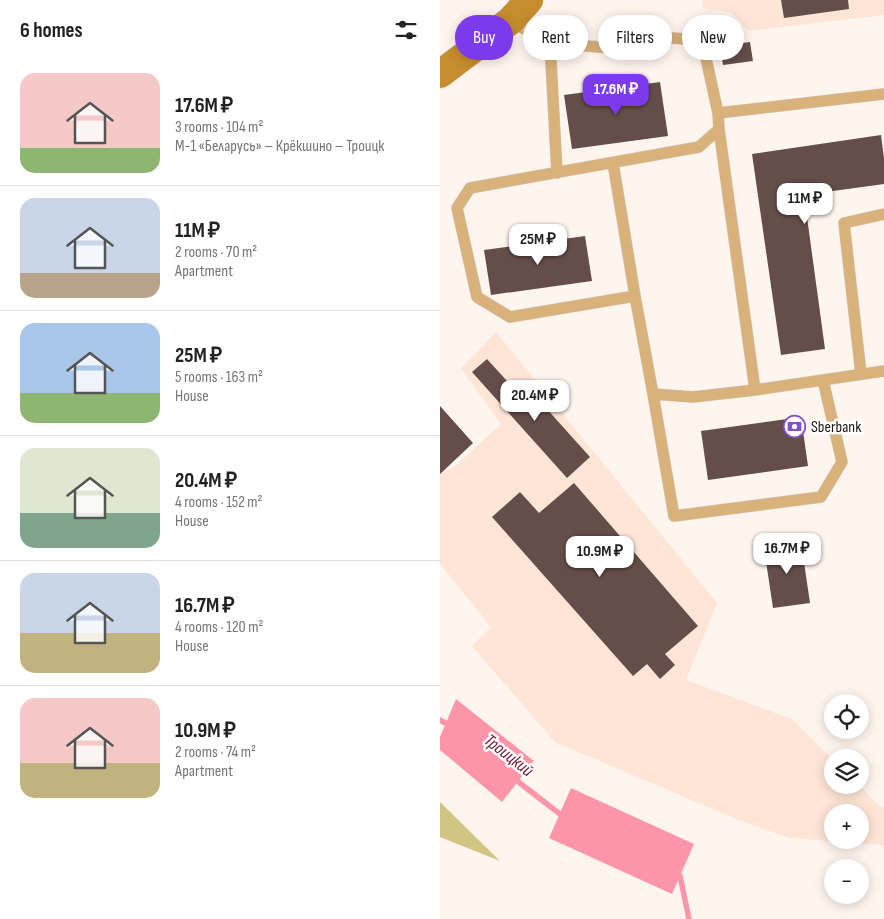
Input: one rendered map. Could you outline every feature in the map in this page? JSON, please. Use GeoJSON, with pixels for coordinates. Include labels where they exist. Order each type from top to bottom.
{"type":"FeatureCollection","features":[{"type":"Feature","properties":{"kind":"main road"},"geometry":{"type":"LineString","coordinates":[[513,17],[529,0]]}},
{"type":"Feature","properties":{"kind":"main road"},"geometry":{"type":"LineString","coordinates":[[440,74],[458,60]]}},
{"type":"Feature","properties":{"kind":"lane"},"geometry":{"type":"LineString","coordinates":[[588,46],[612,48],[672,38],[702,40],[718,113],[755,390]]}},
{"type":"Feature","properties":{"kind":"lane"},"geometry":{"type":"LineString","coordinates":[[551,60],[557,173]]}},
{"type":"Feature","properties":{"kind":"lane"},"geometry":{"type":"LineString","coordinates":[[718,113],[884,94]]}},
{"type":"Feature","properties":{"kind":"lane"},"geometry":{"type":"LineString","coordinates":[[634,296],[510,317],[477,297],[458,208],[470,188],[699,147],[719,129]]}},
{"type":"Feature","properties":{"kind":"lane"},"geometry":{"type":"LineString","coordinates":[[613,163],[634,296],[674,516],[821,497],[842,462],[823,380]]}},
{"type":"Feature","properties":{"kind":"lane"},"geometry":{"type":"LineString","coordinates":[[861,374],[844,223],[884,214]]}},
{"type":"Feature","properties":{"kind":"lane"},"geometry":{"type":"LineString","coordinates":[[653,394],[692,397],[755,390],[884,371]]}},
{"type":"Feature","properties":{"kind":"shaded area"},"geometry":{"type":"Polygon","coordinates":[[[702,0],[884,0],[884,15],[749,31],[744,26],[744,15],[734,15],[732,13],[703,8],[702,0]]]}},
{"type":"Feature","properties":{"kind":"shaded area"},"geometry":{"type":"Polygon","coordinates":[[[496,332],[717,603],[686,680],[792,719],[824,751],[824,794],[868,794],[880,807],[884,807],[884,845],[869,844],[869,804],[824,804],[824,841],[789,838],[736,819],[555,742],[472,646],[491,627],[440,564],[440,470],[452,469],[501,424],[461,368],[496,332]]]}},
{"type":"Feature","properties":{"kind":"shaded area"},"geometry":{"type":"Polygon","coordinates":[[[440,802],[500,861],[440,837],[440,802]]]}},
{"type":"Feature","properties":{"kind":"water"},"geometry":{"type":"Polygon","coordinates":[[[456,699],[534,761],[502,802],[440,750],[440,737],[456,699]]]}},
{"type":"Feature","properties":{"kind":"water"},"geometry":{"type":"Polygon","coordinates":[[[571,788],[694,844],[672,894],[549,838],[571,788]]]}},
{"type":"Feature","properties":{"kind":"building"},"geometry":{"type":"Polygon","coordinates":[[[781,0],[848,0],[849,9],[784,18],[781,0]]]}},
{"type":"Feature","properties":{"kind":"building"},"geometry":{"type":"Polygon","coordinates":[[[750,42],[753,61],[723,65],[722,60],[744,60],[744,43],[750,42]]]}},
{"type":"Feature","properties":{"kind":"building"},"geometry":{"type":"Polygon","coordinates":[[[660,82],[668,136],[572,149],[564,95],[660,82]]]}},
{"type":"Feature","properties":{"kind":"building"},"geometry":{"type":"Polygon","coordinates":[[[881,135],[884,158],[884,184],[804,195],[825,349],[781,355],[752,154],[881,135]]]}},
{"type":"Feature","properties":{"kind":"building"},"geometry":{"type":"Polygon","coordinates":[[[585,236],[592,281],[491,295],[484,250],[585,236]]]}},
{"type":"Feature","properties":{"kind":"building"},"geometry":{"type":"Polygon","coordinates":[[[487,359],[538,415],[546,408],[590,457],[567,478],[472,372],[487,359]]]}},
{"type":"Feature","properties":{"kind":"building"},"geometry":{"type":"Polygon","coordinates":[[[440,406],[473,443],[440,474],[440,406]]]}},
{"type":"Feature","properties":{"kind":"building"},"geometry":{"type":"Polygon","coordinates":[[[801,417],[808,466],[708,480],[701,431],[801,417]]]}},
{"type":"Feature","properties":{"kind":"building"},"geometry":{"type":"Polygon","coordinates":[[[574,483],[698,626],[665,654],[675,665],[660,679],[647,664],[633,676],[492,517],[520,492],[539,513],[574,483]]]}},
{"type":"Feature","properties":{"kind":"building"},"geometry":{"type":"Polygon","coordinates":[[[801,542],[810,603],[773,608],[764,548],[801,542]]]}},
{"type":"Feature","properties":{"kind":"waterway","name":"Троицкий"},"geometry":{"type":"LineString","coordinates":[[440,720],[451,726]]}},
{"type":"Feature","properties":{"kind":"waterway","name":"Троицкий"},"geometry":{"type":"LineString","coordinates":[[512,777],[560,814]]}},
{"type":"Feature","properties":{"kind":"waterway","name":"Троицкий"},"geometry":{"type":"LineString","coordinates":[[680,876],[689,919]]}},
{"type":"Feature","properties":{"kind":"place","name":"Sberbank"},"geometry":{"type":"Point","coordinates":[795,426]}}]}
